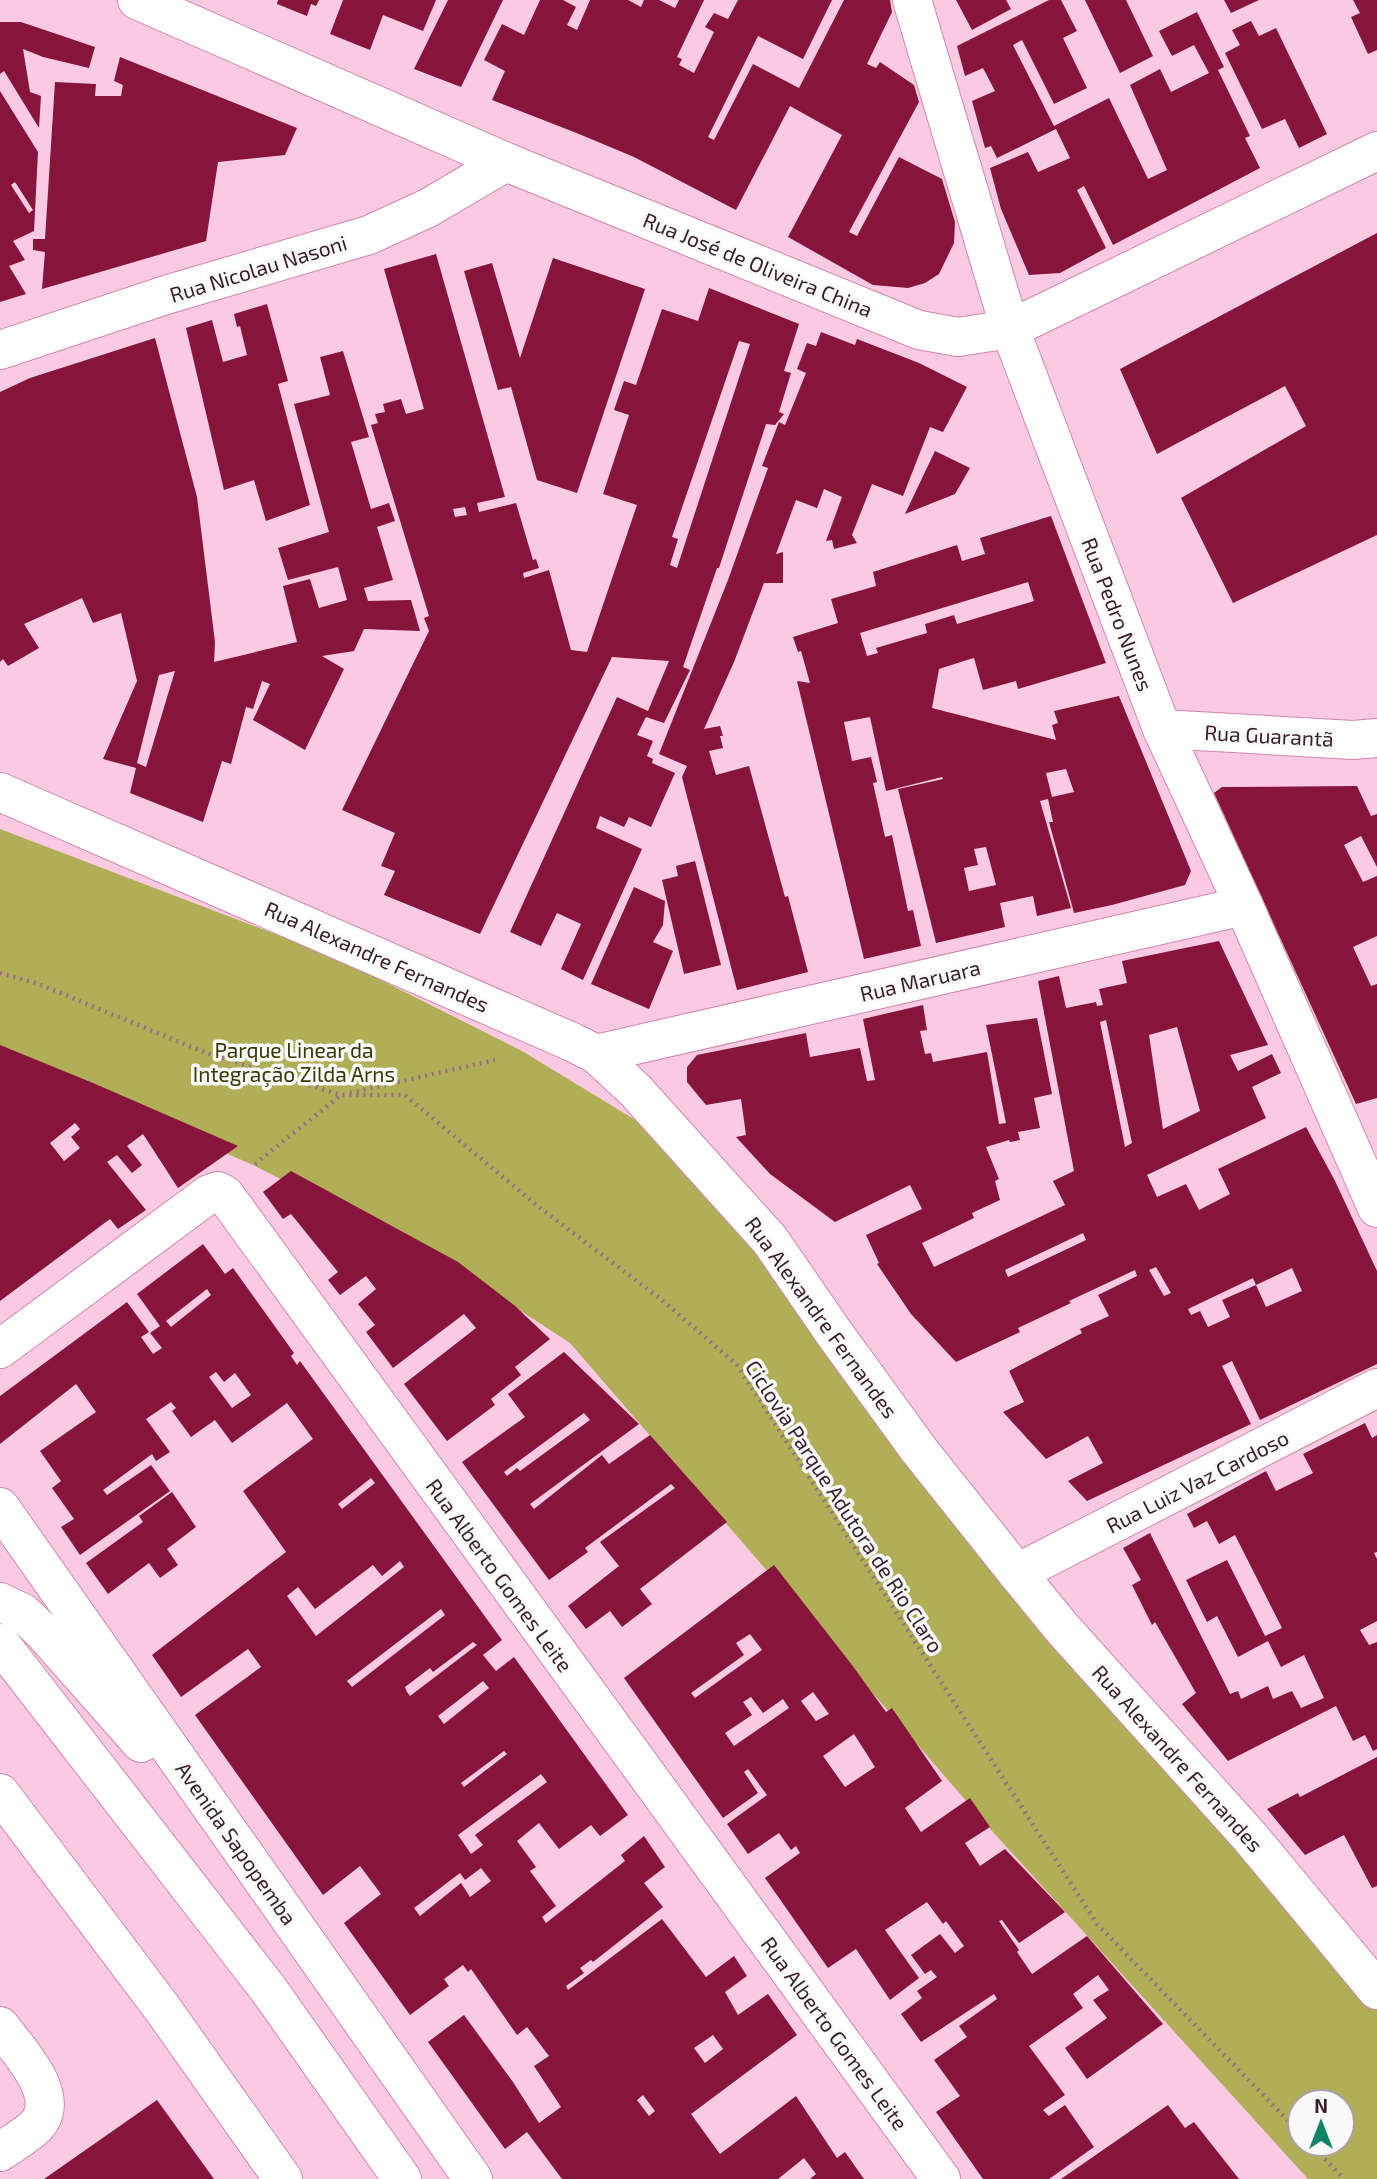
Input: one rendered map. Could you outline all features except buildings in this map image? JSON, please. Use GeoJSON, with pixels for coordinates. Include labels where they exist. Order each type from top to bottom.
{"type":"FeatureCollection","features":[{"type":"Feature","properties":{"kind":"street","name":"Rua José de Oliveira China"},"geometry":{"type":"LineString","coordinates":[[137,0],[506,162],[919,330],[958,337],[1010,329],[1377,151]]}},
{"type":"Feature","properties":{"kind":"street","name":"Rua Pedro Nunes"},"geometry":{"type":"LineString","coordinates":[[912,0],[1010,329],[1162,729],[1244,906],[1377,1208]]}},
{"type":"Feature","properties":{"kind":"street","name":"Rua Nicolau Nasoni"},"geometry":{"type":"LineString","coordinates":[[0,350],[169,294],[369,235],[428,208],[506,162]]}},
{"type":"Feature","properties":{"kind":"street","name":"Rua Guarantã"},"geometry":{"type":"LineString","coordinates":[[1162,729],[1353,740],[1377,738]]}},
{"type":"Feature","properties":{"kind":"street","name":"Rua Alexandre Fernandes"},"geometry":{"type":"LineString","coordinates":[[0,792],[596,1054],[635,1090],[770,1240],[919,1450],[1017,1573],[1062,1628],[1250,1837],[1377,1990]]}},
{"type":"Feature","properties":{"kind":"street","name":"Rua Maruara"},"geometry":{"type":"LineString","coordinates":[[596,1054],[1244,906]]}},
{"type":"Feature","properties":{"kind":"street"},"geometry":{"type":"LineString","coordinates":[[0,1349],[209,1194],[218,1191]]}},
{"type":"Feature","properties":{"kind":"street","name":"Rua Alberto Gomes Leite"},"geometry":{"type":"LineString","coordinates":[[218,1191],[225,1195],[941,2179]]}},
{"type":"Feature","properties":{"kind":"street","name":"Rua Luiz Vaz Cardoso"},"geometry":{"type":"LineString","coordinates":[[1017,1573],[1377,1388]]}},
{"type":"Feature","properties":{"kind":"street","name":"Avenida Sapopemba"},"geometry":{"type":"LineString","coordinates":[[0,1507],[473,2179]]}},
{"type":"Feature","properties":{"kind":"street"},"geometry":{"type":"LineString","coordinates":[[0,1602],[23,1612],[43,1632],[150,1753],[226,1828]]}},
{"type":"Feature","properties":{"kind":"street"},"geometry":{"type":"LineString","coordinates":[[0,1643],[269,1990],[402,2179]]}},
{"type":"Feature","properties":{"kind":"street"},"geometry":{"type":"LineString","coordinates":[[0,1793],[162,2008],[283,2179]]}},
{"type":"Feature","properties":{"kind":"street"},"geometry":{"type":"LineString","coordinates":[[0,2026],[40,2082],[46,2106],[37,2126],[0,2152]]}},
{"type":"Feature","properties":{"kind":"path","name":"Ciclovia Parque Adutora de Rio Claro"},"geometry":{"type":"LineString","coordinates":[[0,973],[36,983],[206,1053],[341,1095],[405,1095],[540,1208],[662,1300],[737,1366],[1097,1924],[1286,2119]]}},
{"type":"Feature","properties":{"kind":"path"},"geometry":{"type":"LineString","coordinates":[[218,1191],[341,1095],[504,1057]]}},
{"type":"Feature","properties":{"kind":"path"},"geometry":{"type":"LineString","coordinates":[[1324,2158],[1345,2179]]}},
{"type":"Feature","properties":{"kind":"green space","name":"Parque Linear da Integração Zilda Arns"},"geometry":{"type":"Polygon","coordinates":[[[0,829],[335,957],[522,1051],[637,1121],[722,1207],[1377,1998],[1377,2179],[1308,2179],[1289,2158],[1356,2158],[1356,2088],[1286,2088],[1286,2155],[993,1832],[570,1343],[454,1267],[253,1165],[0,1055],[0,829]]]}}]}
